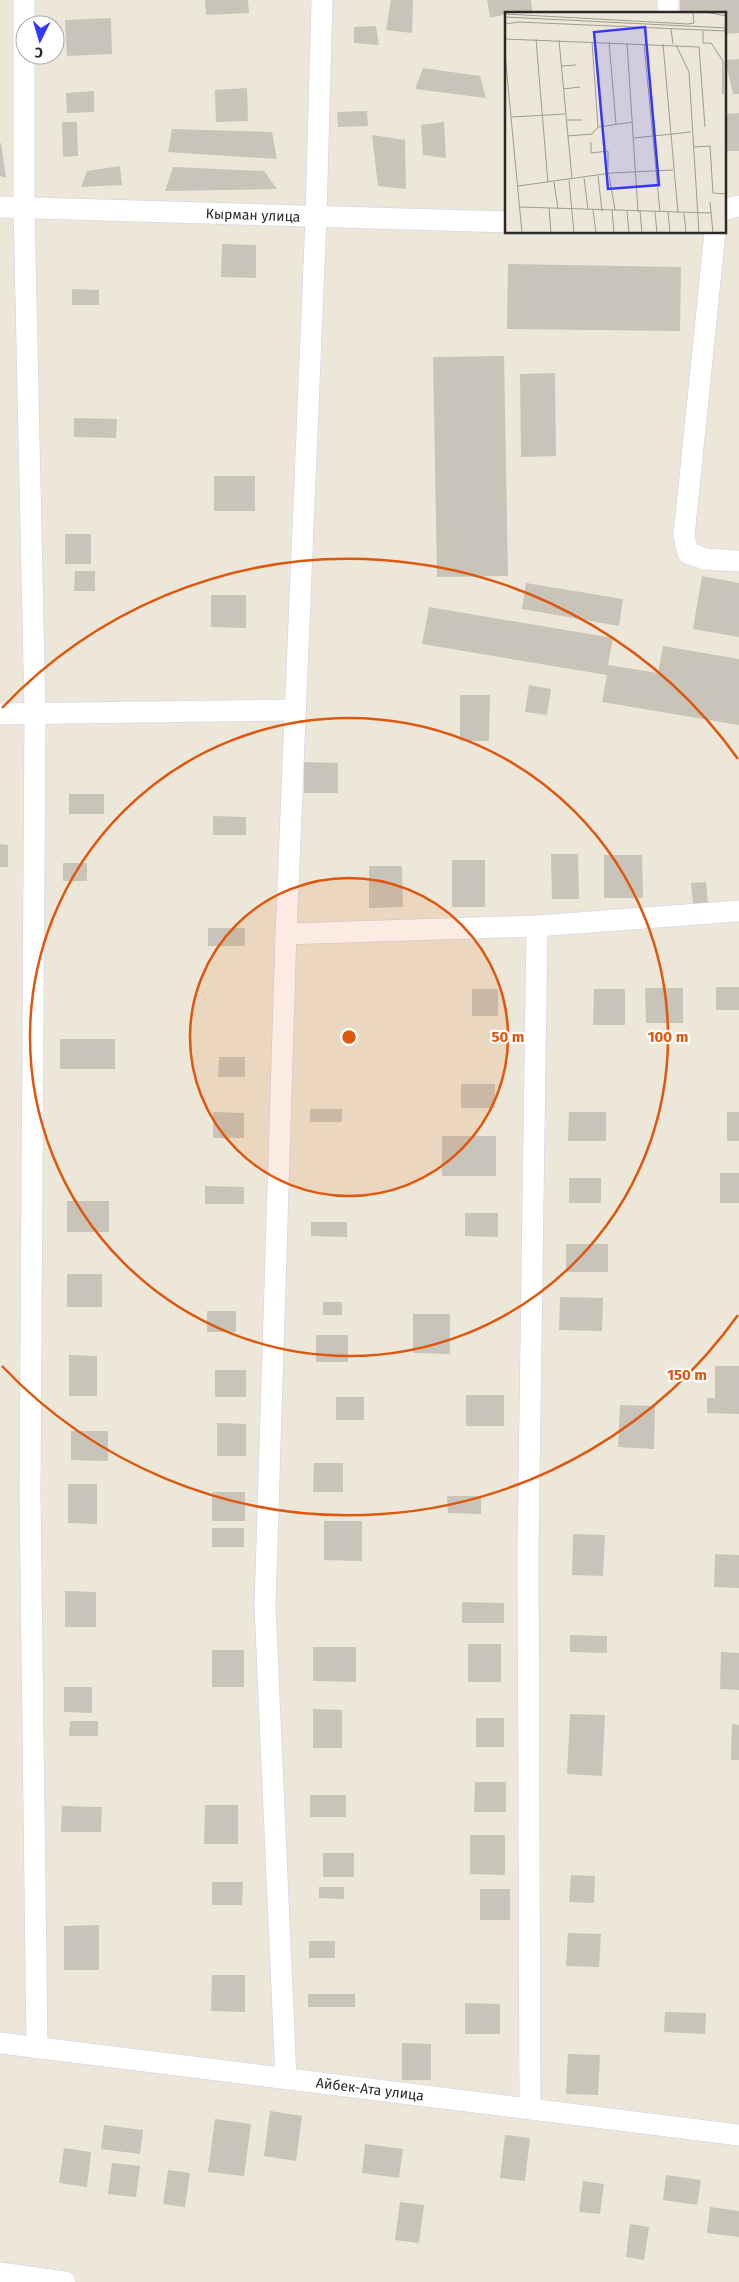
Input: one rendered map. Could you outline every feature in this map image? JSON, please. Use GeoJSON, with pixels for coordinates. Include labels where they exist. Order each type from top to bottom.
{"type":"FeatureCollection","features":[{"type":"Feature","properties":{"kind":"street"},"geometry":{"type":"LineString","coordinates":[[24,0],[24,208],[34,713],[30,1494],[37,2048]]}},
{"type":"Feature","properties":{"kind":"street"},"geometry":{"type":"LineString","coordinates":[[286,2079],[265,1606],[286,934],[316,217],[322,0]]}},
{"type":"Feature","properties":{"kind":"street"},"geometry":{"type":"LineString","coordinates":[[726,209],[739,206]]}},
{"type":"Feature","properties":{"kind":"street","name":"Кырман улица"},"geometry":{"type":"LineString","coordinates":[[0,207],[505,222]]}},
{"type":"Feature","properties":{"kind":"street"},"geometry":{"type":"LineString","coordinates":[[715,234],[684,536],[688,553],[705,559],[739,561]]}},
{"type":"Feature","properties":{"kind":"street"},"geometry":{"type":"LineString","coordinates":[[0,714],[296,710]]}},
{"type":"Feature","properties":{"kind":"street"},"geometry":{"type":"LineString","coordinates":[[286,934],[536,926],[739,912]]}},
{"type":"Feature","properties":{"kind":"street"},"geometry":{"type":"LineString","coordinates":[[530,2109],[528,1550],[536,926]]}},
{"type":"Feature","properties":{"kind":"street","name":"Айбек-Ата улица"},"geometry":{"type":"LineString","coordinates":[[0,2043],[739,2135]]}},
{"type":"Feature","properties":{"kind":"street"},"geometry":{"type":"LineString","coordinates":[[0,2273],[65,2282]]}},
{"type":"Feature","properties":{"kind":"building"},"geometry":{"type":"Polygon","coordinates":[[[205,0],[248,0],[249,13],[206,15],[205,0]]]}},
{"type":"Feature","properties":{"kind":"building"},"geometry":{"type":"Polygon","coordinates":[[[391,0],[413,0],[412,33],[386,30],[391,0]]]}},
{"type":"Feature","properties":{"kind":"building"},"geometry":{"type":"Polygon","coordinates":[[[487,0],[531,0],[533,12],[505,12],[505,14],[490,18],[487,0]]]}},
{"type":"Feature","properties":{"kind":"building"},"geometry":{"type":"Polygon","coordinates":[[[680,0],[739,0],[739,33],[726,34],[726,12],[680,12],[680,0]]]}},
{"type":"Feature","properties":{"kind":"building"},"geometry":{"type":"Polygon","coordinates":[[[111,18],[112,54],[67,56],[65,20],[111,18]]]}},
{"type":"Feature","properties":{"kind":"building"},"geometry":{"type":"Polygon","coordinates":[[[376,26],[379,45],[354,43],[354,27],[376,26]]]}},
{"type":"Feature","properties":{"kind":"building"},"geometry":{"type":"Polygon","coordinates":[[[739,59],[739,94],[733,94],[726,60],[739,59]]]}},
{"type":"Feature","properties":{"kind":"building"},"geometry":{"type":"Polygon","coordinates":[[[423,68],[480,76],[486,98],[415,89],[423,68]]]}},
{"type":"Feature","properties":{"kind":"building"},"geometry":{"type":"Polygon","coordinates":[[[247,88],[248,121],[216,122],[215,90],[247,88]]]}},
{"type":"Feature","properties":{"kind":"building"},"geometry":{"type":"Polygon","coordinates":[[[94,91],[94,112],[67,113],[66,93],[94,91]]]}},
{"type":"Feature","properties":{"kind":"building"},"geometry":{"type":"Polygon","coordinates":[[[367,111],[368,126],[338,127],[337,112],[367,111]]]}},
{"type":"Feature","properties":{"kind":"building"},"geometry":{"type":"Polygon","coordinates":[[[739,113],[739,151],[726,151],[726,114],[739,113]]]}},
{"type":"Feature","properties":{"kind":"building"},"geometry":{"type":"Polygon","coordinates":[[[62,122],[77,122],[78,156],[63,157],[62,122]]]}},
{"type":"Feature","properties":{"kind":"building"},"geometry":{"type":"Polygon","coordinates":[[[444,122],[446,158],[423,155],[421,125],[444,122]]]}},
{"type":"Feature","properties":{"kind":"building"},"geometry":{"type":"Polygon","coordinates":[[[172,129],[272,132],[277,159],[168,152],[172,129]]]}},
{"type":"Feature","properties":{"kind":"building"},"geometry":{"type":"Polygon","coordinates":[[[372,135],[405,140],[406,189],[378,186],[372,135]]]}},
{"type":"Feature","properties":{"kind":"building"},"geometry":{"type":"Polygon","coordinates":[[[1,143],[6,178],[0,176],[1,143]]]}},
{"type":"Feature","properties":{"kind":"building"},"geometry":{"type":"Polygon","coordinates":[[[120,166],[122,185],[81,187],[87,171],[120,166]]]}},
{"type":"Feature","properties":{"kind":"building"},"geometry":{"type":"Polygon","coordinates":[[[173,167],[264,171],[277,189],[165,191],[173,167]]]}},
{"type":"Feature","properties":{"kind":"building"},"geometry":{"type":"Polygon","coordinates":[[[222,244],[256,245],[256,278],[221,277],[222,244]]]}},
{"type":"Feature","properties":{"kind":"building"},"geometry":{"type":"Polygon","coordinates":[[[508,264],[681,267],[680,331],[507,329],[508,264]]]}},
{"type":"Feature","properties":{"kind":"building"},"geometry":{"type":"Polygon","coordinates":[[[72,289],[99,290],[99,305],[72,305],[72,289]]]}},
{"type":"Feature","properties":{"kind":"building"},"geometry":{"type":"Polygon","coordinates":[[[504,356],[508,576],[437,577],[433,357],[504,356]]]}},
{"type":"Feature","properties":{"kind":"building"},"geometry":{"type":"Polygon","coordinates":[[[555,373],[556,456],[521,457],[520,374],[555,373]]]}},
{"type":"Feature","properties":{"kind":"building"},"geometry":{"type":"Polygon","coordinates":[[[74,418],[117,419],[116,438],[74,437],[74,418]]]}},
{"type":"Feature","properties":{"kind":"building"},"geometry":{"type":"Polygon","coordinates":[[[214,476],[255,476],[255,511],[214,511],[214,476]]]}},
{"type":"Feature","properties":{"kind":"building"},"geometry":{"type":"Polygon","coordinates":[[[65,534],[91,534],[91,564],[65,564],[65,534]]]}},
{"type":"Feature","properties":{"kind":"building"},"geometry":{"type":"Polygon","coordinates":[[[75,571],[95,571],[95,591],[74,591],[75,571]]]}},
{"type":"Feature","properties":{"kind":"building"},"geometry":{"type":"Polygon","coordinates":[[[702,576],[739,583],[739,637],[693,629],[702,576]]]}},
{"type":"Feature","properties":{"kind":"building"},"geometry":{"type":"Polygon","coordinates":[[[526,583],[623,599],[619,626],[522,609],[526,583]]]}},
{"type":"Feature","properties":{"kind":"building"},"geometry":{"type":"Polygon","coordinates":[[[211,595],[246,595],[246,628],[211,627],[211,595]]]}},
{"type":"Feature","properties":{"kind":"building"},"geometry":{"type":"Polygon","coordinates":[[[429,607],[613,638],[608,665],[658,673],[663,646],[739,659],[739,725],[602,702],[607,675],[422,644],[429,607]]]}},
{"type":"Feature","properties":{"kind":"building"},"geometry":{"type":"Polygon","coordinates":[[[529,685],[551,689],[547,715],[525,712],[529,685]]]}},
{"type":"Feature","properties":{"kind":"building"},"geometry":{"type":"Polygon","coordinates":[[[460,695],[490,695],[489,741],[460,741],[460,695]]]}},
{"type":"Feature","properties":{"kind":"building"},"geometry":{"type":"Polygon","coordinates":[[[304,762],[338,763],[338,793],[304,793],[304,762]]]}},
{"type":"Feature","properties":{"kind":"building"},"geometry":{"type":"Polygon","coordinates":[[[69,794],[104,794],[104,814],[69,814],[69,794]]]}},
{"type":"Feature","properties":{"kind":"building"},"geometry":{"type":"Polygon","coordinates":[[[213,816],[246,817],[246,835],[213,835],[213,816]]]}},
{"type":"Feature","properties":{"kind":"building"},"geometry":{"type":"Polygon","coordinates":[[[0,844],[8,845],[8,867],[0,867],[0,844]]]}},
{"type":"Feature","properties":{"kind":"building"},"geometry":{"type":"Polygon","coordinates":[[[551,854],[578,854],[579,899],[552,899],[551,854]]]}},
{"type":"Feature","properties":{"kind":"building"},"geometry":{"type":"Polygon","coordinates":[[[604,855],[642,855],[643,898],[604,898],[604,855]]]}},
{"type":"Feature","properties":{"kind":"building"},"geometry":{"type":"Polygon","coordinates":[[[452,860],[485,860],[485,907],[452,907],[452,860]]]}},
{"type":"Feature","properties":{"kind":"building"},"geometry":{"type":"Polygon","coordinates":[[[63,863],[87,863],[87,881],[63,881],[63,863]]]}},
{"type":"Feature","properties":{"kind":"building"},"geometry":{"type":"Polygon","coordinates":[[[369,866],[402,866],[403,907],[369,908],[369,866]]]}},
{"type":"Feature","properties":{"kind":"building"},"geometry":{"type":"Polygon","coordinates":[[[706,882],[708,904],[693,905],[691,883],[706,882]]]}},
{"type":"Feature","properties":{"kind":"building"},"geometry":{"type":"Polygon","coordinates":[[[208,928],[245,928],[245,946],[208,946],[208,928]]]}},
{"type":"Feature","properties":{"kind":"building"},"geometry":{"type":"Polygon","coordinates":[[[716,987],[739,987],[739,1010],[716,1010],[716,987]]]}},
{"type":"Feature","properties":{"kind":"building"},"geometry":{"type":"Polygon","coordinates":[[[645,988],[683,988],[683,1023],[646,1023],[645,988]]]}},
{"type":"Feature","properties":{"kind":"building"},"geometry":{"type":"Polygon","coordinates":[[[472,989],[498,989],[498,1016],[472,1016],[472,989]]]}},
{"type":"Feature","properties":{"kind":"building"},"geometry":{"type":"Polygon","coordinates":[[[594,989],[625,989],[625,1025],[593,1025],[594,989]]]}},
{"type":"Feature","properties":{"kind":"building"},"geometry":{"type":"Polygon","coordinates":[[[60,1039],[115,1039],[115,1069],[60,1069],[60,1039]]]}},
{"type":"Feature","properties":{"kind":"building"},"geometry":{"type":"Polygon","coordinates":[[[219,1057],[245,1057],[245,1077],[218,1077],[219,1057]]]}},
{"type":"Feature","properties":{"kind":"building"},"geometry":{"type":"Polygon","coordinates":[[[461,1084],[495,1084],[495,1108],[461,1108],[461,1084]]]}},
{"type":"Feature","properties":{"kind":"building"},"geometry":{"type":"Polygon","coordinates":[[[310,1109],[342,1109],[342,1122],[310,1122],[310,1109]]]}},
{"type":"Feature","properties":{"kind":"building"},"geometry":{"type":"Polygon","coordinates":[[[213,1112],[244,1113],[244,1138],[213,1138],[213,1112]]]}},
{"type":"Feature","properties":{"kind":"building"},"geometry":{"type":"Polygon","coordinates":[[[569,1112],[606,1112],[606,1141],[568,1141],[569,1112]]]}},
{"type":"Feature","properties":{"kind":"building"},"geometry":{"type":"Polygon","coordinates":[[[727,1112],[739,1112],[739,1141],[727,1141],[727,1112]]]}},
{"type":"Feature","properties":{"kind":"building"},"geometry":{"type":"Polygon","coordinates":[[[442,1136],[496,1136],[496,1176],[442,1176],[442,1136]]]}},
{"type":"Feature","properties":{"kind":"building"},"geometry":{"type":"Polygon","coordinates":[[[720,1173],[739,1173],[739,1203],[720,1203],[720,1173]]]}},
{"type":"Feature","properties":{"kind":"building"},"geometry":{"type":"Polygon","coordinates":[[[569,1178],[601,1178],[601,1203],[569,1203],[569,1178]]]}},
{"type":"Feature","properties":{"kind":"building"},"geometry":{"type":"Polygon","coordinates":[[[205,1186],[244,1187],[244,1204],[205,1204],[205,1186]]]}},
{"type":"Feature","properties":{"kind":"building"},"geometry":{"type":"Polygon","coordinates":[[[67,1201],[109,1201],[109,1232],[67,1232],[67,1201]]]}},
{"type":"Feature","properties":{"kind":"building"},"geometry":{"type":"Polygon","coordinates":[[[465,1213],[498,1213],[498,1237],[465,1236],[465,1213]]]}},
{"type":"Feature","properties":{"kind":"building"},"geometry":{"type":"Polygon","coordinates":[[[311,1222],[347,1222],[347,1237],[311,1236],[311,1222]]]}},
{"type":"Feature","properties":{"kind":"building"},"geometry":{"type":"Polygon","coordinates":[[[566,1244],[608,1244],[608,1272],[566,1272],[566,1244]]]}},
{"type":"Feature","properties":{"kind":"building"},"geometry":{"type":"Polygon","coordinates":[[[67,1274],[102,1274],[102,1307],[67,1307],[67,1274]]]}},
{"type":"Feature","properties":{"kind":"building"},"geometry":{"type":"Polygon","coordinates":[[[560,1297],[603,1298],[602,1331],[559,1330],[560,1297]]]}},
{"type":"Feature","properties":{"kind":"building"},"geometry":{"type":"Polygon","coordinates":[[[323,1302],[342,1302],[342,1315],[323,1315],[323,1302]]]}},
{"type":"Feature","properties":{"kind":"building"},"geometry":{"type":"Polygon","coordinates":[[[207,1311],[236,1311],[236,1332],[207,1332],[207,1311]]]}},
{"type":"Feature","properties":{"kind":"building"},"geometry":{"type":"Polygon","coordinates":[[[413,1314],[450,1314],[450,1354],[413,1353],[413,1314]]]}},
{"type":"Feature","properties":{"kind":"building"},"geometry":{"type":"Polygon","coordinates":[[[316,1335],[348,1335],[348,1362],[316,1362],[316,1335]]]}},
{"type":"Feature","properties":{"kind":"building"},"geometry":{"type":"Polygon","coordinates":[[[69,1355],[97,1356],[97,1396],[69,1396],[69,1355]]]}},
{"type":"Feature","properties":{"kind":"building"},"geometry":{"type":"Polygon","coordinates":[[[715,1366],[739,1366],[739,1414],[707,1413],[707,1398],[715,1398],[715,1366]]]}},
{"type":"Feature","properties":{"kind":"building"},"geometry":{"type":"Polygon","coordinates":[[[215,1370],[246,1370],[246,1397],[215,1397],[215,1370]]]}},
{"type":"Feature","properties":{"kind":"building"},"geometry":{"type":"Polygon","coordinates":[[[466,1395],[504,1395],[504,1426],[466,1426],[466,1395]]]}},
{"type":"Feature","properties":{"kind":"building"},"geometry":{"type":"Polygon","coordinates":[[[336,1397],[364,1397],[364,1420],[336,1420],[336,1397]]]}},
{"type":"Feature","properties":{"kind":"building"},"geometry":{"type":"Polygon","coordinates":[[[620,1405],[655,1406],[654,1449],[618,1447],[620,1405]]]}},
{"type":"Feature","properties":{"kind":"building"},"geometry":{"type":"Polygon","coordinates":[[[217,1423],[246,1424],[246,1456],[217,1456],[217,1423]]]}},
{"type":"Feature","properties":{"kind":"building"},"geometry":{"type":"Polygon","coordinates":[[[71,1431],[108,1431],[108,1461],[71,1460],[71,1431]]]}},
{"type":"Feature","properties":{"kind":"building"},"geometry":{"type":"Polygon","coordinates":[[[314,1463],[343,1463],[343,1492],[313,1492],[314,1463]]]}},
{"type":"Feature","properties":{"kind":"building"},"geometry":{"type":"Polygon","coordinates":[[[68,1484],[97,1484],[97,1524],[68,1523],[68,1484]]]}},
{"type":"Feature","properties":{"kind":"building"},"geometry":{"type":"Polygon","coordinates":[[[212,1492],[245,1492],[245,1521],[212,1521],[212,1492]]]}},
{"type":"Feature","properties":{"kind":"building"},"geometry":{"type":"Polygon","coordinates":[[[447,1496],[481,1496],[481,1514],[448,1513],[447,1496]]]}},
{"type":"Feature","properties":{"kind":"building"},"geometry":{"type":"Polygon","coordinates":[[[324,1521],[362,1521],[362,1561],[324,1560],[324,1521]]]}},
{"type":"Feature","properties":{"kind":"building"},"geometry":{"type":"Polygon","coordinates":[[[212,1528],[244,1528],[244,1547],[212,1547],[212,1528]]]}},
{"type":"Feature","properties":{"kind":"building"},"geometry":{"type":"Polygon","coordinates":[[[573,1534],[605,1535],[603,1576],[572,1575],[573,1534]]]}},
{"type":"Feature","properties":{"kind":"building"},"geometry":{"type":"Polygon","coordinates":[[[715,1554],[739,1555],[739,1588],[714,1587],[715,1554]]]}},
{"type":"Feature","properties":{"kind":"building"},"geometry":{"type":"Polygon","coordinates":[[[65,1591],[96,1592],[96,1627],[65,1627],[65,1591]]]}},
{"type":"Feature","properties":{"kind":"building"},"geometry":{"type":"Polygon","coordinates":[[[462,1602],[504,1603],[504,1623],[462,1623],[462,1602]]]}},
{"type":"Feature","properties":{"kind":"building"},"geometry":{"type":"Polygon","coordinates":[[[570,1635],[607,1636],[607,1653],[570,1652],[570,1635]]]}},
{"type":"Feature","properties":{"kind":"building"},"geometry":{"type":"Polygon","coordinates":[[[468,1644],[501,1644],[501,1682],[468,1682],[468,1644]]]}},
{"type":"Feature","properties":{"kind":"building"},"geometry":{"type":"Polygon","coordinates":[[[313,1647],[356,1647],[356,1682],[313,1681],[313,1647]]]}},
{"type":"Feature","properties":{"kind":"building"},"geometry":{"type":"Polygon","coordinates":[[[212,1650],[244,1650],[244,1687],[212,1687],[212,1650]]]}},
{"type":"Feature","properties":{"kind":"building"},"geometry":{"type":"Polygon","coordinates":[[[721,1652],[739,1653],[739,1690],[720,1689],[721,1652]]]}},
{"type":"Feature","properties":{"kind":"building"},"geometry":{"type":"Polygon","coordinates":[[[64,1687],[92,1687],[92,1713],[64,1712],[64,1687]]]}},
{"type":"Feature","properties":{"kind":"building"},"geometry":{"type":"Polygon","coordinates":[[[313,1709],[342,1710],[342,1748],[313,1748],[313,1709]]]}},
{"type":"Feature","properties":{"kind":"building"},"geometry":{"type":"Polygon","coordinates":[[[570,1714],[605,1715],[602,1776],[567,1774],[570,1714]]]}},
{"type":"Feature","properties":{"kind":"building"},"geometry":{"type":"Polygon","coordinates":[[[476,1718],[504,1718],[504,1747],[476,1747],[476,1718]]]}},
{"type":"Feature","properties":{"kind":"building"},"geometry":{"type":"Polygon","coordinates":[[[70,1721],[98,1721],[98,1736],[69,1736],[70,1721]]]}},
{"type":"Feature","properties":{"kind":"building"},"geometry":{"type":"Polygon","coordinates":[[[732,1724],[739,1725],[739,1760],[731,1760],[732,1724]]]}},
{"type":"Feature","properties":{"kind":"building"},"geometry":{"type":"Polygon","coordinates":[[[475,1782],[506,1782],[506,1812],[474,1812],[475,1782]]]}},
{"type":"Feature","properties":{"kind":"building"},"geometry":{"type":"Polygon","coordinates":[[[310,1795],[346,1795],[346,1817],[310,1817],[310,1795]]]}},
{"type":"Feature","properties":{"kind":"building"},"geometry":{"type":"Polygon","coordinates":[[[205,1805],[238,1805],[238,1844],[204,1844],[205,1805]]]}},
{"type":"Feature","properties":{"kind":"building"},"geometry":{"type":"Polygon","coordinates":[[[62,1806],[102,1807],[101,1832],[61,1832],[62,1806]]]}},
{"type":"Feature","properties":{"kind":"building"},"geometry":{"type":"Polygon","coordinates":[[[470,1835],[505,1835],[505,1875],[470,1874],[470,1835]]]}},
{"type":"Feature","properties":{"kind":"building"},"geometry":{"type":"Polygon","coordinates":[[[323,1853],[354,1853],[354,1877],[323,1877],[323,1853]]]}},
{"type":"Feature","properties":{"kind":"building"},"geometry":{"type":"Polygon","coordinates":[[[571,1875],[595,1876],[594,1903],[569,1902],[571,1875]]]}},
{"type":"Feature","properties":{"kind":"building"},"geometry":{"type":"Polygon","coordinates":[[[212,1882],[243,1882],[242,1905],[212,1905],[212,1882]]]}},
{"type":"Feature","properties":{"kind":"building"},"geometry":{"type":"Polygon","coordinates":[[[319,1887],[344,1887],[344,1899],[319,1898],[319,1887]]]}},
{"type":"Feature","properties":{"kind":"building"},"geometry":{"type":"Polygon","coordinates":[[[480,1889],[510,1889],[510,1920],[480,1920],[480,1889]]]}},
{"type":"Feature","properties":{"kind":"building"},"geometry":{"type":"Polygon","coordinates":[[[99,1925],[99,1970],[64,1970],[64,1926],[99,1925]]]}},
{"type":"Feature","properties":{"kind":"building"},"geometry":{"type":"Polygon","coordinates":[[[568,1933],[601,1934],[599,1967],[566,1966],[568,1933]]]}},
{"type":"Feature","properties":{"kind":"building"},"geometry":{"type":"Polygon","coordinates":[[[309,1941],[335,1941],[335,1958],[309,1958],[309,1941]]]}},
{"type":"Feature","properties":{"kind":"building"},"geometry":{"type":"Polygon","coordinates":[[[212,1975],[245,1975],[245,2012],[211,2011],[212,1975]]]}},
{"type":"Feature","properties":{"kind":"building"},"geometry":{"type":"Polygon","coordinates":[[[308,1994],[355,1994],[355,2007],[308,2007],[308,1994]]]}},
{"type":"Feature","properties":{"kind":"building"},"geometry":{"type":"Polygon","coordinates":[[[465,2003],[500,2004],[500,2034],[465,2034],[465,2003]]]}},
{"type":"Feature","properties":{"kind":"building"},"geometry":{"type":"Polygon","coordinates":[[[665,2012],[706,2013],[705,2034],[664,2032],[665,2012]]]}},
{"type":"Feature","properties":{"kind":"building"},"geometry":{"type":"Polygon","coordinates":[[[402,2043],[431,2044],[431,2080],[402,2080],[402,2043]]]}},
{"type":"Feature","properties":{"kind":"building"},"geometry":{"type":"Polygon","coordinates":[[[568,2054],[600,2055],[598,2095],[566,2094],[568,2054]]]}},
{"type":"Feature","properties":{"kind":"building"},"geometry":{"type":"Polygon","coordinates":[[[270,2111],[302,2116],[296,2161],[264,2156],[270,2111]]]}},
{"type":"Feature","properties":{"kind":"building"},"geometry":{"type":"Polygon","coordinates":[[[215,2119],[251,2124],[244,2176],[208,2172],[215,2119]]]}},
{"type":"Feature","properties":{"kind":"building"},"geometry":{"type":"Polygon","coordinates":[[[104,2125],[143,2130],[140,2154],[101,2149],[104,2125]]]}},
{"type":"Feature","properties":{"kind":"building"},"geometry":{"type":"Polygon","coordinates":[[[505,2135],[530,2138],[525,2181],[500,2178],[505,2135]]]}},
{"type":"Feature","properties":{"kind":"building"},"geometry":{"type":"Polygon","coordinates":[[[365,2144],[403,2149],[399,2178],[362,2173],[365,2144]]]}},
{"type":"Feature","properties":{"kind":"building"},"geometry":{"type":"Polygon","coordinates":[[[64,2148],[91,2152],[87,2187],[59,2183],[64,2148]]]}},
{"type":"Feature","properties":{"kind":"building"},"geometry":{"type":"Polygon","coordinates":[[[112,2163],[140,2166],[136,2197],[108,2194],[112,2163]]]}},
{"type":"Feature","properties":{"kind":"building"},"geometry":{"type":"Polygon","coordinates":[[[168,2170],[190,2173],[185,2207],[163,2204],[168,2170]]]}},
{"type":"Feature","properties":{"kind":"building"},"geometry":{"type":"Polygon","coordinates":[[[666,2175],[701,2180],[697,2205],[663,2200],[666,2175]]]}},
{"type":"Feature","properties":{"kind":"building"},"geometry":{"type":"Polygon","coordinates":[[[583,2181],[604,2184],[600,2214],[579,2212],[583,2181]]]}},
{"type":"Feature","properties":{"kind":"building"},"geometry":{"type":"Polygon","coordinates":[[[400,2202],[424,2205],[419,2243],[395,2240],[400,2202]]]}},
{"type":"Feature","properties":{"kind":"building"},"geometry":{"type":"Polygon","coordinates":[[[710,2207],[739,2211],[739,2237],[707,2233],[710,2207]]]}},
{"type":"Feature","properties":{"kind":"building"},"geometry":{"type":"Polygon","coordinates":[[[630,2224],[649,2227],[644,2260],[626,2257],[630,2224]]]}}]}
